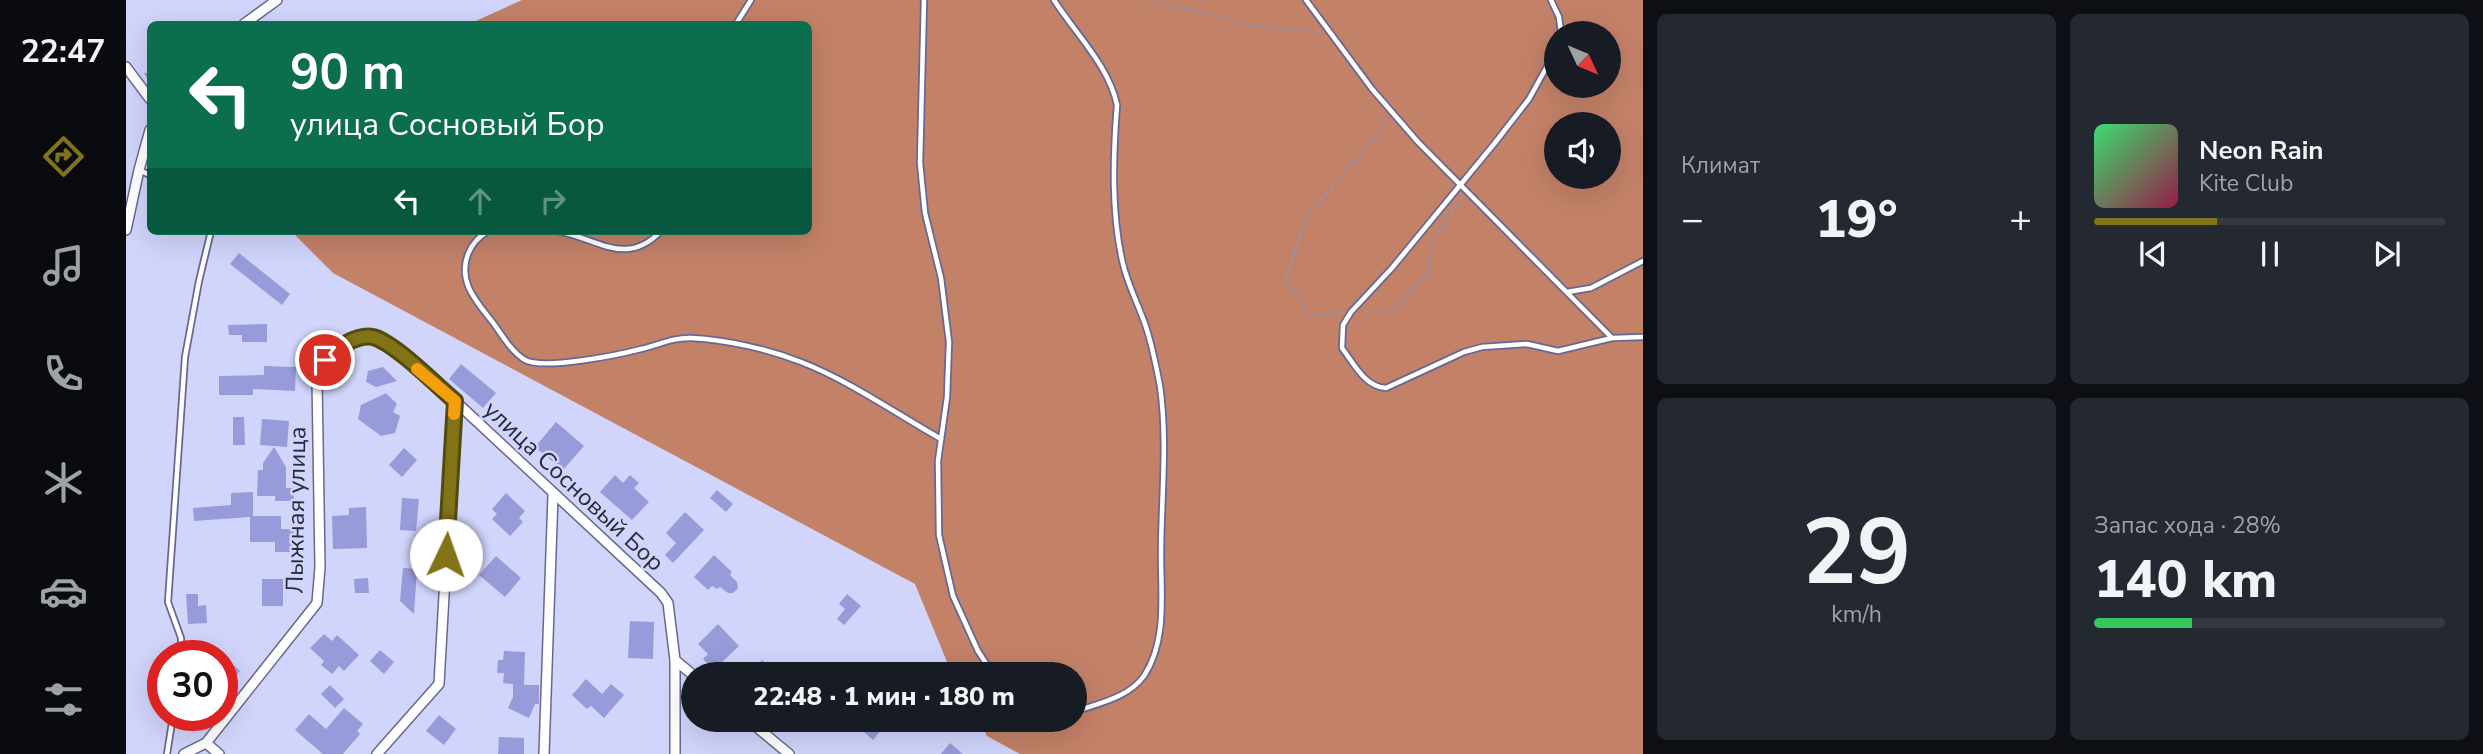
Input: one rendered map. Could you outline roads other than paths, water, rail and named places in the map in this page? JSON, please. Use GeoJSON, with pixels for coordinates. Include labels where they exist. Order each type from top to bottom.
{"type":"FeatureCollection","features":[{"type":"Feature","properties":{"kind":"street"},"geometry":{"type":"LineString","coordinates":[[248,21],[277,0]]}},
{"type":"Feature","properties":{"kind":"street"},"geometry":{"type":"LineString","coordinates":[[126,67],[147,95]]}},
{"type":"Feature","properties":{"kind":"street"},"geometry":{"type":"LineString","coordinates":[[126,230],[147,141]]}},
{"type":"Feature","properties":{"kind":"street","name":"улица Сосновый Бор"},"geometry":{"type":"LineString","coordinates":[[352,341],[370,337],[388,344],[455,401],[661,593],[668,603],[675,660],[675,754]]}},
{"type":"Feature","properties":{"kind":"street","name":"Лыжная улица"},"geometry":{"type":"LineString","coordinates":[[184,754],[206,743],[317,603],[320,567],[317,379],[325,360],[334,350],[352,341]]}},
{"type":"Feature","properties":{"kind":"street"},"geometry":{"type":"LineString","coordinates":[[377,754],[439,684],[455,401]]}},
{"type":"Feature","properties":{"kind":"street"},"geometry":{"type":"LineString","coordinates":[[544,754],[553,495]]}},
{"type":"Feature","properties":{"kind":"street"},"geometry":{"type":"LineString","coordinates":[[675,660],[681,665]]}},
{"type":"Feature","properties":{"kind":"street"},"geometry":{"type":"LineString","coordinates":[[763,732],[789,754]]}},
{"type":"Feature","properties":{"kind":"street"},"geometry":{"type":"LineString","coordinates":[[206,743],[219,754]]}},
{"type":"Feature","properties":{"kind":"lane"},"geometry":{"type":"LineString","coordinates":[[738,21],[751,0]]}},
{"type":"Feature","properties":{"kind":"lane"},"geometry":{"type":"LineString","coordinates":[[924,0],[920,163],[925,212],[941,278],[949,342],[947,397],[937,461],[939,535],[953,596],[966,628],[986,662]]}},
{"type":"Feature","properties":{"kind":"lane"},"geometry":{"type":"LineString","coordinates":[[1054,0],[1104,72],[1115,96],[1115,192],[1122,262],[1153,350],[1163,413],[1163,597],[1154,656],[1143,676],[1128,693],[1087,707]]}},
{"type":"Feature","properties":{"kind":"lane"},"geometry":{"type":"LineString","coordinates":[[1306,0],[1418,142],[1612,338]]}},
{"type":"Feature","properties":{"kind":"lane"},"geometry":{"type":"LineString","coordinates":[[1551,0],[1560,21]]}},
{"type":"Feature","properties":{"kind":"lane"},"geometry":{"type":"LineString","coordinates":[[1544,72],[1529,99],[1460,185],[1392,268],[1351,312],[1343,325],[1342,348],[1370,384],[1387,388],[1464,352],[1482,347],[1527,344],[1558,351],[1612,338],[1643,337]]}},
{"type":"Feature","properties":{"kind":"lane"},"geometry":{"type":"LineString","coordinates":[[139,170],[147,174]]}},
{"type":"Feature","properties":{"kind":"lane"},"geometry":{"type":"LineString","coordinates":[[181,640],[169,602],[185,358],[210,235]]}},
{"type":"Feature","properties":{"kind":"lane"},"geometry":{"type":"LineString","coordinates":[[482,235],[471,246],[463,277],[471,294],[511,348],[526,360],[540,364],[555,363],[641,349],[676,338],[747,347],[801,362],[846,384],[941,439]]}},
{"type":"Feature","properties":{"kind":"lane"},"geometry":{"type":"LineString","coordinates":[[570,235],[617,250],[634,249],[648,243],[657,235]]}},
{"type":"Feature","properties":{"kind":"lane"},"geometry":{"type":"LineString","coordinates":[[1566,292],[1591,288],[1643,261]]}},
{"type":"Feature","properties":{"kind":"lane"},"geometry":{"type":"LineString","coordinates":[[167,754],[171,731]]}}]}
